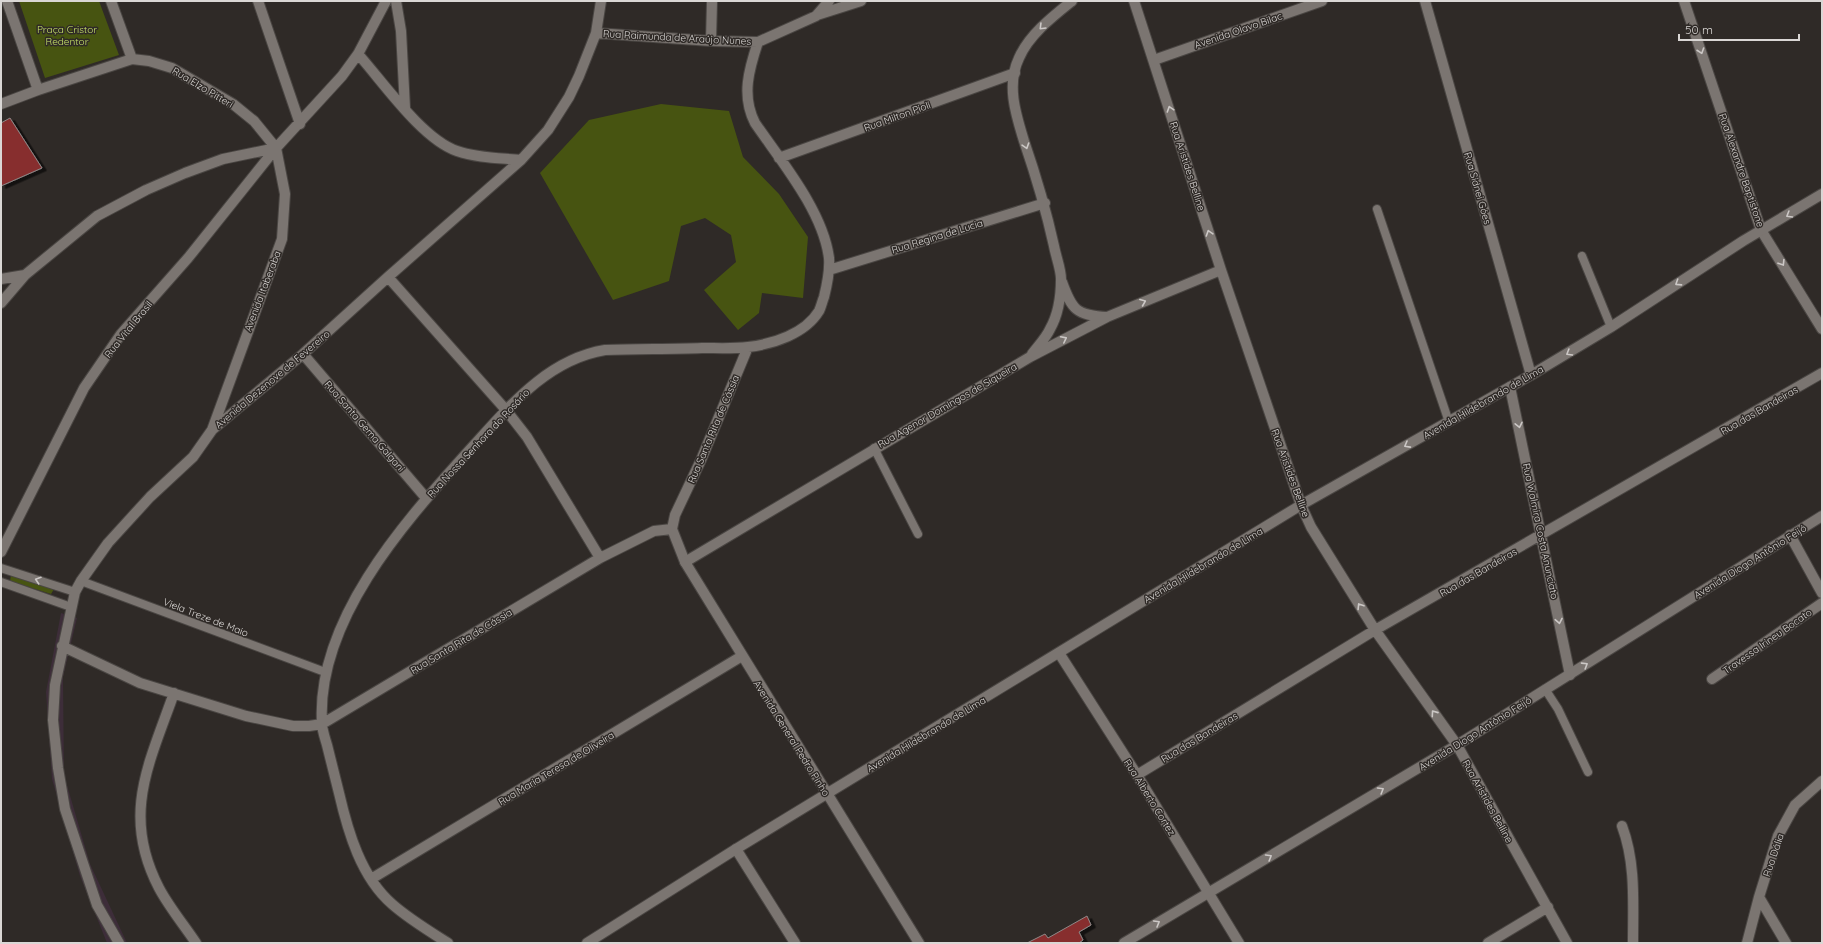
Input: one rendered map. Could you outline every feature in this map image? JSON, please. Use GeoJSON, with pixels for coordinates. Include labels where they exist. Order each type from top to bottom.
{"type":"FeatureCollection","features":[{"type":"Feature","properties":{"kind":"street"},"geometry":{"type":"LineString","coordinates":[[7,1],[38,90]]}},
{"type":"Feature","properties":{"kind":"street"},"geometry":{"type":"LineString","coordinates":[[111,1],[132,59]]}},
{"type":"Feature","properties":{"kind":"street"},"geometry":{"type":"LineString","coordinates":[[258,1],[300,124]]}},
{"type":"Feature","properties":{"kind":"street","name":"Rua Vital Brasil"},"geometry":{"type":"LineString","coordinates":[[1,552],[34,484],[84,388],[121,334],[188,258],[276,148],[300,124],[342,76],[358,54],[386,1]]}},
{"type":"Feature","properties":{"kind":"street"},"geometry":{"type":"LineString","coordinates":[[396,1],[401,31],[405,108]]}},
{"type":"Feature","properties":{"kind":"street","name":"Avenida Dezenove de Fevereiro"},"geometry":{"type":"LineString","coordinates":[[119,943],[95,898],[66,808],[58,768],[53,720],[55,685],[62,646],[75,592],[108,543],[150,497],[193,457],[212,430],[303,354],[521,160],[548,130],[569,97],[579,76],[596,32],[601,1]]}},
{"type":"Feature","properties":{"kind":"street"},"geometry":{"type":"LineString","coordinates":[[711,41],[712,1]]}},
{"type":"Feature","properties":{"kind":"street"},"geometry":{"type":"LineString","coordinates":[[816,16],[829,1]]}},
{"type":"Feature","properties":{"kind":"street"},"geometry":{"type":"LineString","coordinates":[[758,42],[816,16],[861,1]]}},
{"type":"Feature","properties":{"kind":"street"},"geometry":{"type":"LineString","coordinates":[[1072,1],[1055,14],[1034,36],[1018,59],[1013,89],[1014,104],[1019,125],[1044,203],[1061,278],[1071,305],[1076,311],[1084,315],[1107,317]]}},
{"type":"Feature","properties":{"kind":"street","name":"Avenida Olavo Bilac"},"geometry":{"type":"LineString","coordinates":[[1154,60],[1322,1]]}},
{"type":"Feature","properties":{"kind":"street","name":"Rua Sidnei Góes"},"geometry":{"type":"LineString","coordinates":[[1425,1],[1531,376]]}},
{"type":"Feature","properties":{"kind":"street","name":"Rua Alexandre Baptistone"},"geometry":{"type":"LineString","coordinates":[[1684,1],[1761,230],[1822,329]]}},
{"type":"Feature","properties":{"kind":"street","name":"Rua Aristides Belline"},"geometry":{"type":"LineString","coordinates":[[1134,3],[1154,60],[1221,270],[1301,505],[1311,527],[1375,630],[1457,745],[1567,943]]}},
{"type":"Feature","properties":{"kind":"street","name":"Rua Raimunda de Araújo Nunes"},"geometry":{"type":"LineString","coordinates":[[596,32],[711,41],[758,42]]}},
{"type":"Feature","properties":{"kind":"street","name":"Rua Nossa Senhora do Rosário"},"geometry":{"type":"LineString","coordinates":[[448,943],[424,928],[391,903],[371,880],[347,827],[322,724],[325,672],[343,622],[371,570],[426,498],[506,410],[543,376],[593,352],[605,350],[748,347],[786,338],[806,327],[820,310],[829,270],[829,258],[825,244],[813,212],[750,114],[747,99],[751,63],[758,42]]}},
{"type":"Feature","properties":{"kind":"street"},"geometry":{"type":"LineString","coordinates":[[358,54],[430,135],[445,146],[472,155],[521,160]]}},
{"type":"Feature","properties":{"kind":"street","name":"Rua Elzo Pitteri"},"geometry":{"type":"LineString","coordinates":[[1,104],[38,90],[132,59],[149,61],[172,68],[233,104],[254,121],[276,148]]}},
{"type":"Feature","properties":{"kind":"street","name":"Rua Milton Pioli"},"geometry":{"type":"LineString","coordinates":[[779,158],[1015,73]]}},
{"type":"Feature","properties":{"kind":"street"},"geometry":{"type":"LineString","coordinates":[[1,303],[25,275],[97,216],[146,190],[223,159],[276,148]]}},
{"type":"Feature","properties":{"kind":"street","name":"Avenida Itaberaba"},"geometry":{"type":"LineString","coordinates":[[212,430],[282,239],[285,194],[276,148]]}},
{"type":"Feature","properties":{"kind":"street","name":"Avenida Hildebrando de Lima"},"geometry":{"type":"LineString","coordinates":[[587,943],[736,849],[1301,505],[1531,376],[1611,327],[1761,230],[1822,194]]}},
{"type":"Feature","properties":{"kind":"street","name":"Rua Regina de Lucia"},"geometry":{"type":"LineString","coordinates":[[829,270],[1044,203]]}},
{"type":"Feature","properties":{"kind":"street","name":"Rua Agenor Domingos de Siqueira"},"geometry":{"type":"LineString","coordinates":[[685,562],[874,448],[1030,357],[1107,317],[1221,270]]}},
{"type":"Feature","properties":{"kind":"street"},"geometry":{"type":"LineString","coordinates":[[1,278],[25,275]]}},
{"type":"Feature","properties":{"kind":"street"},"geometry":{"type":"LineString","coordinates":[[388,277],[506,410],[527,437],[600,558]]}},
{"type":"Feature","properties":{"kind":"street"},"geometry":{"type":"LineString","coordinates":[[1030,357],[1050,330],[1058,305],[1061,278]]}},
{"type":"Feature","properties":{"kind":"street","name":"Rua Santa Rita de Cássia"},"geometry":{"type":"LineString","coordinates":[[62,646],[140,683],[246,716],[293,726],[322,724],[600,558],[654,531],[672,529],[675,515],[701,460],[748,347]]}},
{"type":"Feature","properties":{"kind":"street","name":"Rua Santa Gema Galgani"},"geometry":{"type":"LineString","coordinates":[[303,354],[426,498]]}},
{"type":"Feature","properties":{"kind":"street","name":"Rua das Bandeiras"},"geometry":{"type":"LineString","coordinates":[[1137,775],[1375,630],[1822,373]]}},
{"type":"Feature","properties":{"kind":"street","name":"Rua Walmira Costa Anunciato"},"geometry":{"type":"LineString","coordinates":[[1510,387],[1570,675]]}},
{"type":"Feature","properties":{"kind":"street","name":"Avenida Diogo Antônio Feijó"},"geometry":{"type":"LineString","coordinates":[[1124,943],[1457,745],[1822,516]]}},
{"type":"Feature","properties":{"kind":"street","name":"Avenida General Pedro Pinho"},"geometry":{"type":"LineString","coordinates":[[672,529],[685,562],[919,943]]}},
{"type":"Feature","properties":{"kind":"street"},"geometry":{"type":"LineString","coordinates":[[1790,536],[1822,593]]}},
{"type":"Feature","properties":{"kind":"street","name":"Travessa Irineu Bocato"},"geometry":{"type":"LineString","coordinates":[[1712,679],[1822,603]]}},
{"type":"Feature","properties":{"kind":"street","name":"Rua Alberto Cortez"},"geometry":{"type":"LineString","coordinates":[[1059,653],[1137,775],[1239,943]]}},
{"type":"Feature","properties":{"kind":"street","name":"Rua Maria Teresa de Oliveira"},"geometry":{"type":"LineString","coordinates":[[371,880],[742,656]]}},
{"type":"Feature","properties":{"kind":"street"},"geometry":{"type":"LineString","coordinates":[[174,693],[141,790],[139,825],[144,852],[159,888],[196,943]]}},
{"type":"Feature","properties":{"kind":"street","name":"Rua Dália"},"geometry":{"type":"LineString","coordinates":[[1747,943],[1759,897],[1778,836],[1795,805],[1822,781]]}},
{"type":"Feature","properties":{"kind":"street"},"geometry":{"type":"LineString","coordinates":[[1622,826],[1628,840],[1632,865],[1633,943]]}},
{"type":"Feature","properties":{"kind":"street"},"geometry":{"type":"LineString","coordinates":[[736,849],[795,943]]}},
{"type":"Feature","properties":{"kind":"street"},"geometry":{"type":"LineString","coordinates":[[1759,897],[1786,943]]}},
{"type":"Feature","properties":{"kind":"street"},"geometry":{"type":"LineString","coordinates":[[1488,943],[1548,907]]}},
{"type":"Feature","properties":{"kind":"lane"},"geometry":{"type":"LineString","coordinates":[[1377,209],[1449,422]]}},
{"type":"Feature","properties":{"kind":"lane"},"geometry":{"type":"LineString","coordinates":[[1582,256],[1611,327]]}},
{"type":"Feature","properties":{"kind":"lane"},"geometry":{"type":"LineString","coordinates":[[874,448],[918,534]]}},
{"type":"Feature","properties":{"kind":"lane"},"geometry":{"type":"LineString","coordinates":[[1,568],[75,592]]}},
{"type":"Feature","properties":{"kind":"lane","name":"Viela Treze de Maio"},"geometry":{"type":"LineString","coordinates":[[81,581],[325,672]]}},
{"type":"Feature","properties":{"kind":"lane"},"geometry":{"type":"LineString","coordinates":[[1,582],[71,607]]}},
{"type":"Feature","properties":{"kind":"lane"},"geometry":{"type":"LineString","coordinates":[[1545,689],[1558,709],[1588,772]]}},
{"type":"Feature","properties":{"kind":"shaded area"},"geometry":{"type":"Polygon","coordinates":[[[61,613],[77,618],[63,677],[64,775],[90,864],[127,943],[107,943],[80,876],[52,779],[46,692],[61,613]]]}},
{"type":"Feature","properties":{"kind":"green space","name":"Praça Cristor Redentor"},"geometry":{"type":"Polygon","coordinates":[[[19,1],[99,1],[119,55],[45,78],[19,1]]]}},
{"type":"Feature","properties":{"kind":"green space"},"geometry":{"type":"Polygon","coordinates":[[[661,104],[729,111],[743,157],[779,194],[808,237],[803,298],[762,293],[759,313],[738,330],[704,290],[736,262],[731,235],[705,218],[681,226],[669,281],[613,300],[540,173],[589,120],[661,104]]]}},
{"type":"Feature","properties":{"kind":"green space"},"geometry":{"type":"Polygon","coordinates":[[[11,575],[54,589],[51,594],[10,581],[11,575]]]}},
{"type":"Feature","properties":{"kind":"building"},"geometry":{"type":"Polygon","coordinates":[[[10,118],[42,168],[1,186],[1,123],[10,118]]]}},
{"type":"Feature","properties":{"kind":"building"},"geometry":{"type":"Polygon","coordinates":[[[1087,916],[1091,925],[1079,932],[1083,940],[1079,943],[1027,943],[1045,934],[1048,938],[1087,916]]]}}]}
